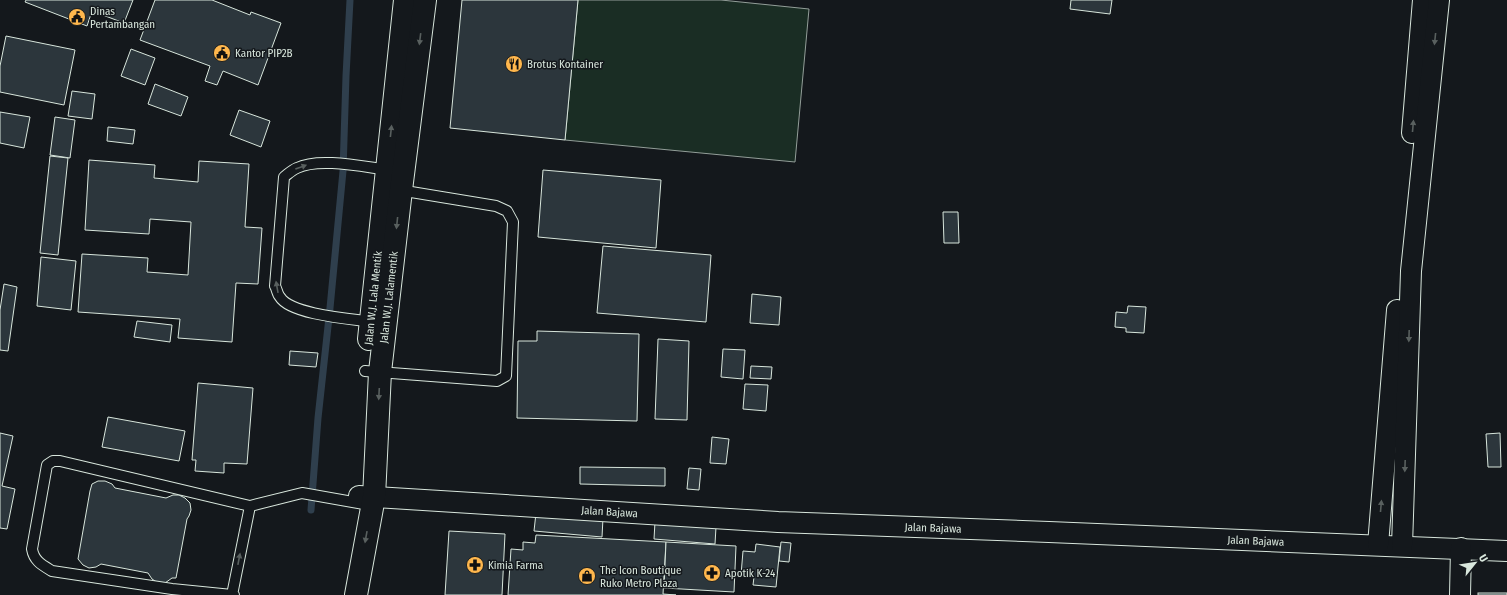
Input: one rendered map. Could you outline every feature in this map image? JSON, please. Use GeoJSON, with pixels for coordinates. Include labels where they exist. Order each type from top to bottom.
{"type":"FeatureCollection","features":[{"type":"Feature","properties":{"kind":"main road"},"geometry":{"type":"LineString","coordinates":[[394,180],[405,0]]}},
{"type":"Feature","properties":{"kind":"main road","name":"Jalan W.J. Lalamentik"},"geometry":{"type":"LineString","coordinates":[[356,595],[365,500],[372,372],[394,180],[425,0]]}},
{"type":"Feature","properties":{"kind":"main road"},"geometry":{"type":"LineString","coordinates":[[342,595],[365,500]]}},
{"type":"Feature","properties":{"kind":"street"},"geometry":{"type":"LineString","coordinates":[[1402,546],[1411,271],[1423,0]]}},
{"type":"Feature","properties":{"kind":"street"},"geometry":{"type":"LineString","coordinates":[[1378,545],[1416,167],[1439,0]]}},
{"type":"Feature","properties":{"kind":"street","name":"Jalan Bajawa"},"geometry":{"type":"LineString","coordinates":[[365,500],[778,522],[1507,551]]}},
{"type":"Feature","properties":{"kind":"street"},"geometry":{"type":"LineString","coordinates":[[1460,595],[1461,548]]}},
{"type":"Feature","properties":{"kind":"lane"},"geometry":{"type":"LineString","coordinates":[[372,372],[497,381],[506,376],[513,222],[507,211],[496,206],[394,180],[360,167],[332,163],[314,163],[297,168],[284,177],[275,286],[280,298],[296,309],[317,314],[378,323]]}},
{"type":"Feature","properties":{"kind":"lane"},"geometry":{"type":"LineString","coordinates":[[250,506],[233,595],[52,571],[40,564],[34,556],[32,549],[47,465],[53,461],[60,461],[250,506],[302,493],[325,497],[365,500]]}},
{"type":"Feature","properties":{"kind":"green space"},"geometry":{"type":"Polygon","coordinates":[[[578,0],[721,0],[809,9],[795,162],[565,140],[578,0]]]}},
{"type":"Feature","properties":{"kind":"building","name":"Dinas Pertambangan"},"geometry":{"type":"Polygon","coordinates":[[[26,0],[133,0],[124,23],[92,11],[87,26],[25,2],[26,0]]]}},
{"type":"Feature","properties":{"kind":"building","name":"Kantor PIP2B"},"geometry":{"type":"Polygon","coordinates":[[[155,0],[212,0],[250,15],[251,12],[281,23],[258,85],[223,71],[217,85],[205,81],[210,66],[140,40],[155,0]]]}},
{"type":"Feature","properties":{"kind":"building","name":"Brotus Kontainer"},"geometry":{"type":"Polygon","coordinates":[[[462,0],[578,0],[565,140],[450,128],[462,0]]]}},
{"type":"Feature","properties":{"kind":"building"},"geometry":{"type":"Polygon","coordinates":[[[1071,0],[1112,0],[1110,14],[1070,9],[1071,0]]]}},
{"type":"Feature","properties":{"kind":"building"},"geometry":{"type":"Polygon","coordinates":[[[6,36],[75,50],[64,105],[0,92],[0,66],[6,36]]]}},
{"type":"Feature","properties":{"kind":"building"},"geometry":{"type":"Polygon","coordinates":[[[131,49],[155,58],[145,85],[121,76],[131,49]]]}},
{"type":"Feature","properties":{"kind":"building"},"geometry":{"type":"Polygon","coordinates":[[[155,84],[188,97],[181,116],[148,104],[155,84]]]}},
{"type":"Feature","properties":{"kind":"building"},"geometry":{"type":"Polygon","coordinates":[[[72,91],[95,94],[92,119],[68,116],[72,91]]]}},
{"type":"Feature","properties":{"kind":"building"},"geometry":{"type":"Polygon","coordinates":[[[239,110],[270,121],[261,147],[230,135],[239,110]]]}},
{"type":"Feature","properties":{"kind":"building"},"geometry":{"type":"Polygon","coordinates":[[[0,112],[30,117],[24,148],[0,143],[0,112]]]}},
{"type":"Feature","properties":{"kind":"building"},"geometry":{"type":"Polygon","coordinates":[[[55,117],[75,120],[70,158],[50,155],[55,117]]]}},
{"type":"Feature","properties":{"kind":"building"},"geometry":{"type":"Polygon","coordinates":[[[108,127],[135,130],[133,144],[107,141],[108,127]]]}},
{"type":"Feature","properties":{"kind":"building"},"geometry":{"type":"Polygon","coordinates":[[[50,156],[68,158],[58,255],[40,253],[50,156]]]}},
{"type":"Feature","properties":{"kind":"building"},"geometry":{"type":"Polygon","coordinates":[[[89,160],[155,165],[154,178],[198,182],[199,161],[249,164],[245,227],[262,228],[258,284],[236,283],[232,342],[178,338],[180,319],[78,312],[82,254],[148,258],[147,272],[188,275],[191,222],[150,219],[149,234],[85,230],[89,160]]]}},
{"type":"Feature","properties":{"kind":"building"},"geometry":{"type":"Polygon","coordinates":[[[543,170],[661,180],[656,248],[538,237],[543,170]]]}},
{"type":"Feature","properties":{"kind":"building"},"geometry":{"type":"Polygon","coordinates":[[[943,212],[958,212],[959,243],[944,243],[943,212]]]}},
{"type":"Feature","properties":{"kind":"building"},"geometry":{"type":"Polygon","coordinates":[[[603,246],[711,255],[706,322],[597,313],[603,246]]]}},
{"type":"Feature","properties":{"kind":"building"},"geometry":{"type":"Polygon","coordinates":[[[41,257],[76,261],[71,310],[37,306],[41,257]]]}},
{"type":"Feature","properties":{"kind":"building"},"geometry":{"type":"Polygon","coordinates":[[[4,284],[17,287],[8,351],[0,350],[0,310],[4,284]]]}},
{"type":"Feature","properties":{"kind":"building"},"geometry":{"type":"Polygon","coordinates":[[[752,294],[781,297],[779,325],[750,323],[752,294]]]}},
{"type":"Feature","properties":{"kind":"building"},"geometry":{"type":"Polygon","coordinates":[[[1128,306],[1146,307],[1144,333],[1126,332],[1126,328],[1115,327],[1116,312],[1127,313],[1128,306]]]}},
{"type":"Feature","properties":{"kind":"building"},"geometry":{"type":"Polygon","coordinates":[[[137,321],[172,325],[170,342],[134,337],[137,321]]]}},
{"type":"Feature","properties":{"kind":"building"},"geometry":{"type":"Polygon","coordinates":[[[537,331],[639,334],[637,421],[517,418],[518,341],[537,341],[537,331]]]}},
{"type":"Feature","properties":{"kind":"building"},"geometry":{"type":"Polygon","coordinates":[[[658,339],[689,341],[687,420],[655,419],[658,339]]]}},
{"type":"Feature","properties":{"kind":"building"},"geometry":{"type":"Polygon","coordinates":[[[723,349],[745,350],[743,379],[721,377],[723,349]]]}},
{"type":"Feature","properties":{"kind":"building"},"geometry":{"type":"Polygon","coordinates":[[[290,351],[318,353],[316,367],[289,365],[290,351]]]}},
{"type":"Feature","properties":{"kind":"building"},"geometry":{"type":"Polygon","coordinates":[[[751,366],[772,367],[771,379],[750,378],[751,366]]]}},
{"type":"Feature","properties":{"kind":"building"},"geometry":{"type":"Polygon","coordinates":[[[198,383],[253,388],[247,464],[224,463],[224,473],[195,471],[196,460],[192,460],[198,383]]]}},
{"type":"Feature","properties":{"kind":"building"},"geometry":{"type":"Polygon","coordinates":[[[745,384],[768,385],[766,411],[743,409],[745,384]]]}},
{"type":"Feature","properties":{"kind":"building"},"geometry":{"type":"Polygon","coordinates":[[[108,417],[185,431],[179,461],[102,447],[108,417]]]}},
{"type":"Feature","properties":{"kind":"building"},"geometry":{"type":"Polygon","coordinates":[[[0,433],[13,436],[2,486],[15,489],[7,529],[0,528],[0,433]]]}},
{"type":"Feature","properties":{"kind":"building"},"geometry":{"type":"Polygon","coordinates":[[[1500,433],[1501,467],[1488,467],[1486,434],[1500,433]]]}},
{"type":"Feature","properties":{"kind":"building"},"geometry":{"type":"Polygon","coordinates":[[[712,437],[729,439],[726,464],[710,463],[712,437]]]}},
{"type":"Feature","properties":{"kind":"building"},"geometry":{"type":"Polygon","coordinates":[[[580,467],[665,468],[665,486],[580,484],[580,467]]]}},
{"type":"Feature","properties":{"kind":"building"},"geometry":{"type":"Polygon","coordinates":[[[689,468],[701,469],[699,490],[687,489],[689,468]]]}},
{"type":"Feature","properties":{"kind":"building"},"geometry":{"type":"Polygon","coordinates":[[[98,481],[105,481],[112,484],[115,488],[166,498],[173,495],[179,495],[190,503],[191,510],[187,519],[176,578],[172,578],[165,583],[158,583],[152,579],[148,573],[101,564],[96,567],[89,568],[83,565],[78,559],[90,491],[92,484],[98,481]]]}},
{"type":"Feature","properties":{"kind":"building"},"geometry":{"type":"Polygon","coordinates":[[[536,513],[603,518],[602,537],[534,531],[536,513]]]}},
{"type":"Feature","properties":{"kind":"building"},"geometry":{"type":"Polygon","coordinates":[[[655,522],[716,527],[715,544],[654,539],[655,522]]]}},
{"type":"Feature","properties":{"kind":"building","name":"Kimia Farma"},"geometry":{"type":"Polygon","coordinates":[[[449,531],[505,534],[502,595],[445,595],[449,531]]]}},
{"type":"Feature","properties":{"kind":"building"},"geometry":{"type":"Polygon","coordinates":[[[536,535],[666,542],[663,594],[676,595],[508,595],[511,549],[523,550],[523,542],[535,543],[536,535]]]}},
{"type":"Feature","properties":{"kind":"building"},"geometry":{"type":"Polygon","coordinates":[[[666,542],[736,546],[734,592],[664,588],[666,542]]]}},
{"type":"Feature","properties":{"kind":"building"},"geometry":{"type":"Polygon","coordinates":[[[781,542],[791,543],[789,562],[779,561],[781,542]]]}},
{"type":"Feature","properties":{"kind":"building"},"geometry":{"type":"Polygon","coordinates":[[[756,544],[780,547],[776,587],[753,585],[754,577],[741,575],[743,551],[755,552],[756,544]]]}},
{"type":"Feature","properties":{"kind":"building"},"geometry":{"type":"Polygon","coordinates":[[[1478,593],[1507,593],[1507,595],[1478,595],[1478,593]]]}},
{"type":"Feature","properties":{"kind":"waterway"},"geometry":{"type":"LineString","coordinates":[[311,510],[318,418],[343,171],[350,0]]}},
{"type":"Feature","properties":{"kind":"place","name":"Dinas Pertambangan"},"geometry":{"type":"Point","coordinates":[77,17]}},
{"type":"Feature","properties":{"kind":"place","name":"Kantor PIP2B"},"geometry":{"type":"Point","coordinates":[222,53]}},
{"type":"Feature","properties":{"kind":"place","name":"Brotus Kontainer"},"geometry":{"type":"Point","coordinates":[514,64]}},
{"type":"Feature","properties":{"kind":"place","name":"Kimia Farma"},"geometry":{"type":"Point","coordinates":[475,565]}},
{"type":"Feature","properties":{"kind":"place","name":"Apotik K-24"},"geometry":{"type":"Point","coordinates":[712,573]}},
{"type":"Feature","properties":{"kind":"place","name":"The Icon Boutique Ruko Metro Plaza"},"geometry":{"type":"Point","coordinates":[587,576]}}]}
